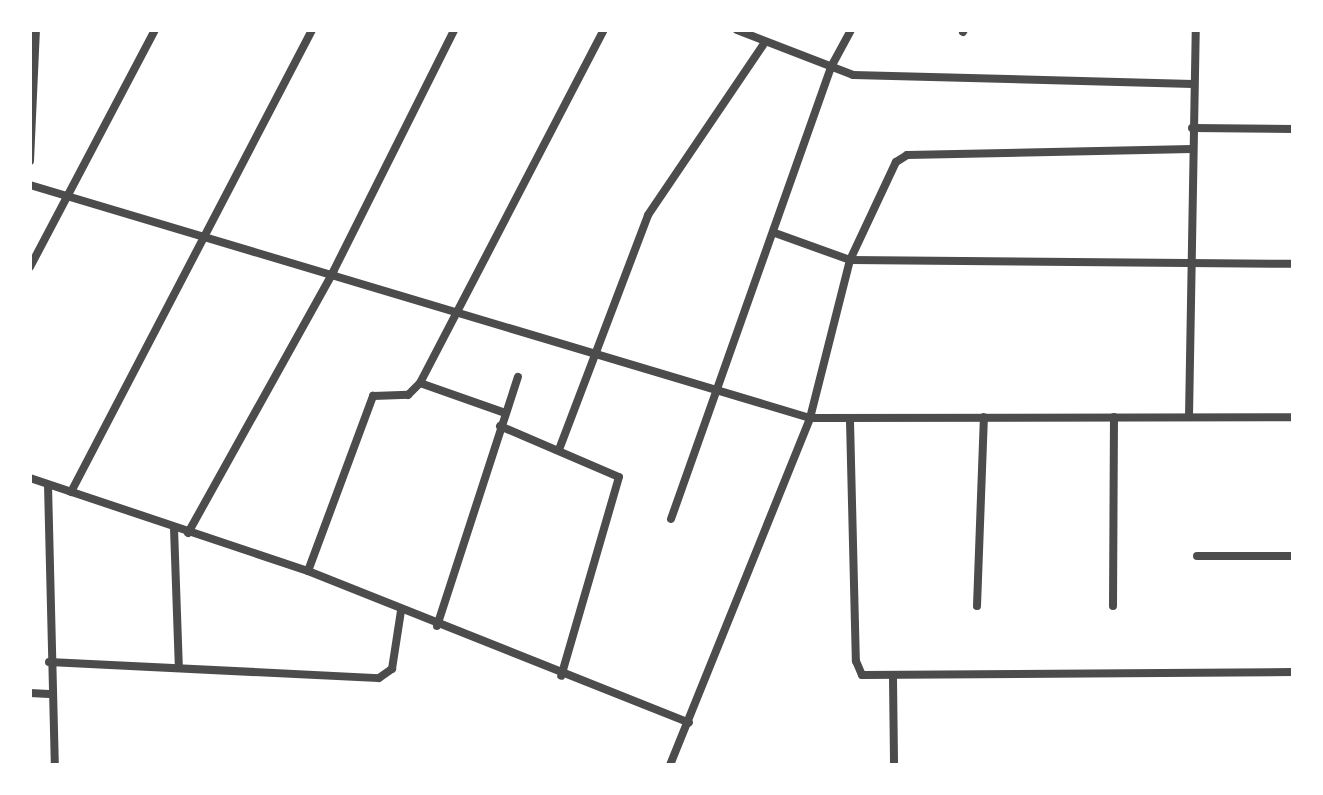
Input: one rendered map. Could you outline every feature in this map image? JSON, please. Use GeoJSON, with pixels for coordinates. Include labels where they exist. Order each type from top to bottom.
{"type":"FeatureCollection","features":[{"type":"Feature","properties":{"kind":"street"},"geometry":{"type":"LineString","coordinates":[[30,161],[36,30]]}},
{"type":"Feature","properties":{"kind":"street"},"geometry":{"type":"LineString","coordinates":[[30,267],[155,30]]}},
{"type":"Feature","properties":{"kind":"street"},"geometry":{"type":"LineString","coordinates":[[71,492],[312,30]]}},
{"type":"Feature","properties":{"kind":"street"},"geometry":{"type":"LineString","coordinates":[[188,533],[333,272],[454,30]]}},
{"type":"Feature","properties":{"kind":"street"},"geometry":{"type":"LineString","coordinates":[[308,571],[373,396],[408,395],[420,383],[604,30]]}},
{"type":"Feature","properties":{"kind":"street"},"geometry":{"type":"LineString","coordinates":[[737,30],[763,45],[831,67],[876,77],[1193,84]]}},
{"type":"Feature","properties":{"kind":"street"},"geometry":{"type":"LineString","coordinates":[[671,519],[722,389],[831,67],[851,30]]}},
{"type":"Feature","properties":{"kind":"street"},"geometry":{"type":"LineString","coordinates":[[1189,417],[1188,260],[1196,30]]}},
{"type":"Feature","properties":{"kind":"street"},"geometry":{"type":"LineString","coordinates":[[560,447],[592,355],[648,215],[763,45]]}},
{"type":"Feature","properties":{"kind":"street"},"geometry":{"type":"LineString","coordinates":[[1192,128],[1293,129]]}},
{"type":"Feature","properties":{"kind":"street"},"geometry":{"type":"LineString","coordinates":[[670,765],[810,418],[850,260],[889,176],[907,155],[1192,149]]}},
{"type":"Feature","properties":{"kind":"street"},"geometry":{"type":"LineString","coordinates":[[30,185],[201,239],[333,272],[592,355],[722,389],[810,418],[850,421],[984,417],[1293,417]]}},
{"type":"Feature","properties":{"kind":"street"},"geometry":{"type":"LineString","coordinates":[[775,233],[850,260],[1188,260],[1293,264]]}},
{"type":"Feature","properties":{"kind":"street"},"geometry":{"type":"LineString","coordinates":[[437,626],[518,377]]}},
{"type":"Feature","properties":{"kind":"street"},"geometry":{"type":"LineString","coordinates":[[420,383],[505,413]]}},
{"type":"Feature","properties":{"kind":"street"},"geometry":{"type":"LineString","coordinates":[[977,606],[984,417]]}},
{"type":"Feature","properties":{"kind":"street"},"geometry":{"type":"LineString","coordinates":[[1113,606],[1114,417]]}},
{"type":"Feature","properties":{"kind":"street"},"geometry":{"type":"LineString","coordinates":[[850,421],[856,661],[862,675],[893,679],[1293,672]]}},
{"type":"Feature","properties":{"kind":"street"},"geometry":{"type":"LineString","coordinates":[[500,426],[613,470],[621,487],[561,676]]}},
{"type":"Feature","properties":{"kind":"street"},"geometry":{"type":"LineString","coordinates":[[30,478],[308,571],[561,676],[689,723]]}},
{"type":"Feature","properties":{"kind":"street"},"geometry":{"type":"LineString","coordinates":[[48,485],[49,694],[55,765]]}},
{"type":"Feature","properties":{"kind":"street"},"geometry":{"type":"LineString","coordinates":[[174,528],[179,668]]}},
{"type":"Feature","properties":{"kind":"street"},"geometry":{"type":"LineString","coordinates":[[1197,556],[1293,556]]}},
{"type":"Feature","properties":{"kind":"street"},"geometry":{"type":"LineString","coordinates":[[49,662],[379,678],[392,669],[401,611]]}},
{"type":"Feature","properties":{"kind":"street"},"geometry":{"type":"LineString","coordinates":[[893,679],[894,765]]}},
{"type":"Feature","properties":{"kind":"street"},"geometry":{"type":"LineString","coordinates":[[30,693],[49,694]]}}]}
